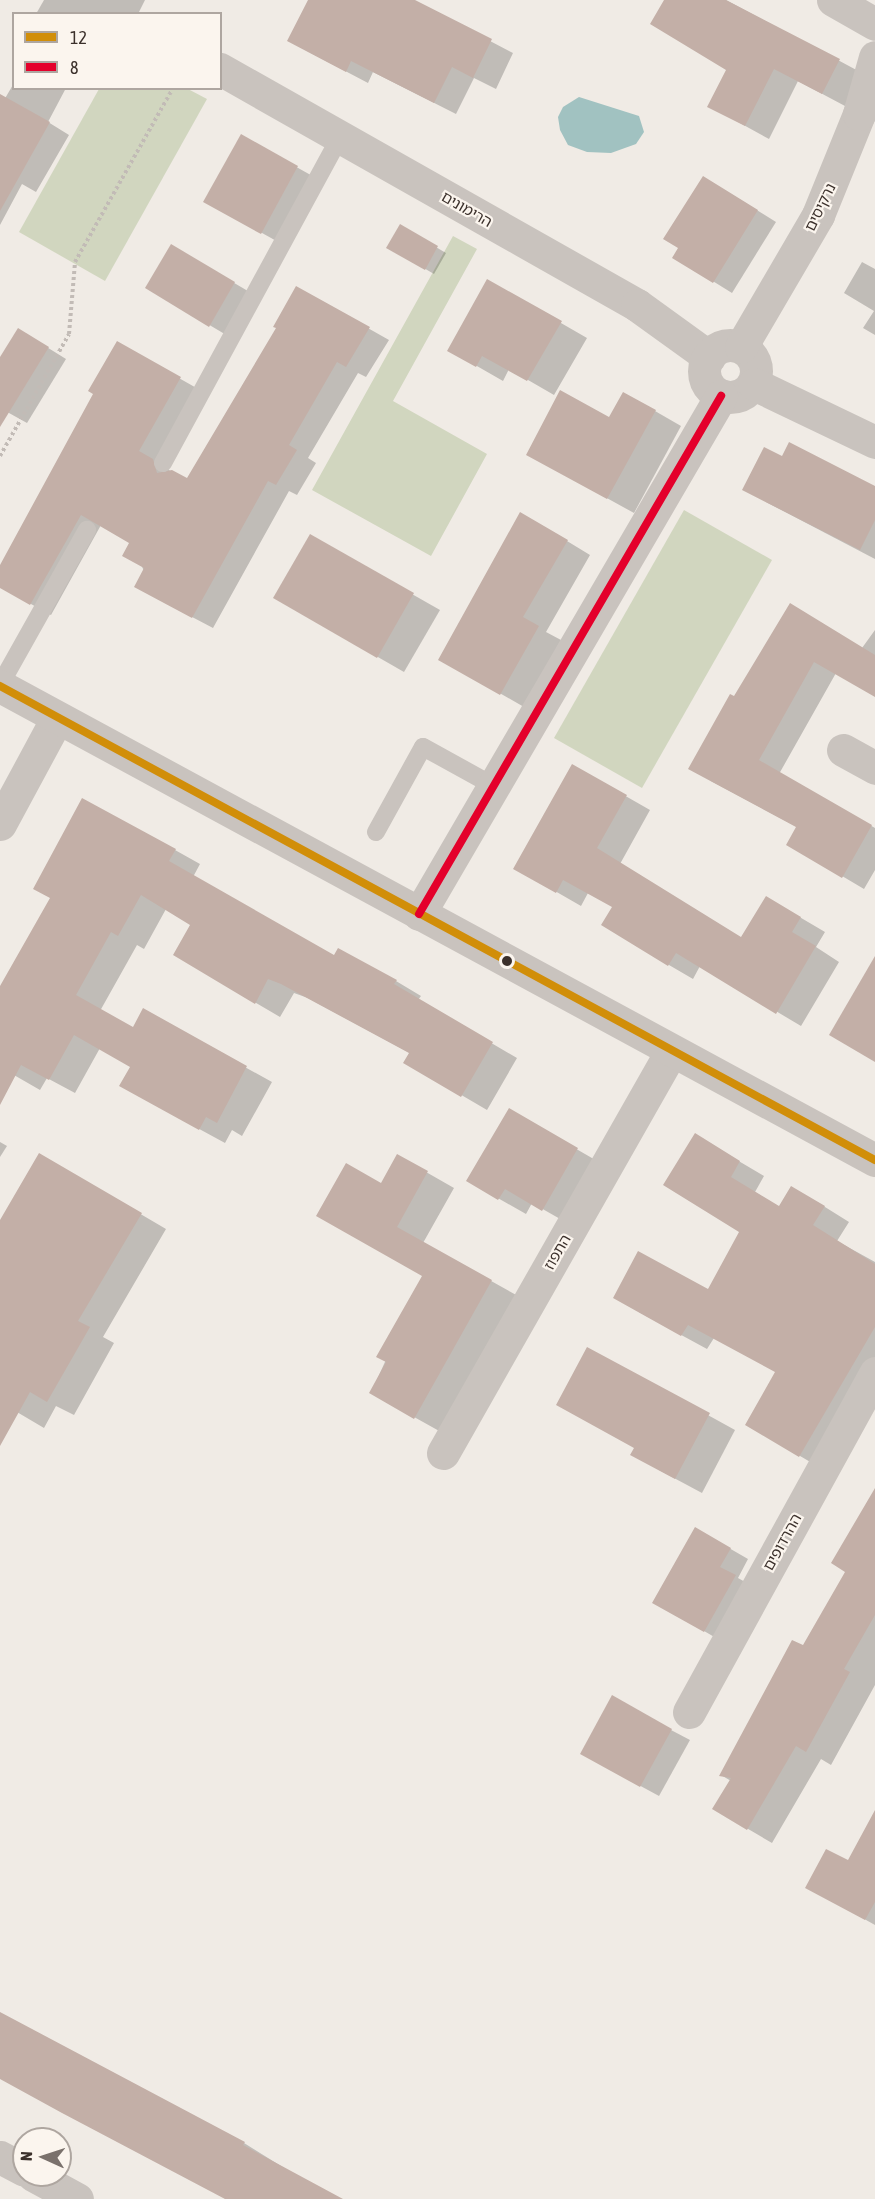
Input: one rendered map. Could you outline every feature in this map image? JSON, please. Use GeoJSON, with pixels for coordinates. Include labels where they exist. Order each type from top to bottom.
{"type":"FeatureCollection","features":[{"type":"Feature","properties":{"kind":"street"},"geometry":{"type":"LineString","coordinates":[[833,0],[875,24]]}},
{"type":"Feature","properties":{"kind":"street","name":"נרקיסים"},"geometry":{"type":"LineString","coordinates":[[741,347],[818,215],[859,114],[875,57]]}},
{"type":"Feature","properties":{"kind":"street","name":"הרימונים"},"geometry":{"type":"LineString","coordinates":[[222,70],[638,305],[709,357]]}},
{"type":"Feature","properties":{"kind":"street"},"geometry":{"type":"LineString","coordinates":[[723,346],[741,347],[753,357],[757,375],[754,384],[738,397],[721,396],[707,383],[704,374],[709,357],[723,346]]}},
{"type":"Feature","properties":{"kind":"street"},"geometry":{"type":"LineString","coordinates":[[754,384],[875,442]]}},
{"type":"Feature","properties":{"kind":"street"},"geometry":{"type":"LineString","coordinates":[[419,914],[721,396]]}},
{"type":"Feature","properties":{"kind":"street"},"geometry":{"type":"LineString","coordinates":[[0,685],[57,718],[875,1160]]}},
{"type":"Feature","properties":{"kind":"street"},"geometry":{"type":"LineString","coordinates":[[0,824],[57,718]]}},
{"type":"Feature","properties":{"kind":"street"},"geometry":{"type":"LineString","coordinates":[[843,750],[875,768]]}},
{"type":"Feature","properties":{"kind":"street","name":"התפוז"},"geometry":{"type":"LineString","coordinates":[[443,1453],[671,1051]]}},
{"type":"Feature","properties":{"kind":"street","name":"ההרדופים"},"geometry":{"type":"LineString","coordinates":[[689,1712],[875,1373]]}},
{"type":"Feature","properties":{"kind":"street"},"geometry":{"type":"LineString","coordinates":[[55,2187],[77,2199]]}},
{"type":"Feature","properties":{"kind":"lane"},"geometry":{"type":"LineString","coordinates":[[163,463],[340,137]]}},
{"type":"Feature","properties":{"kind":"lane"},"geometry":{"type":"LineString","coordinates":[[0,685],[87,530]]}},
{"type":"Feature","properties":{"kind":"lane"},"geometry":{"type":"LineString","coordinates":[[376,832],[423,747],[494,786]]}},
{"type":"Feature","properties":{"kind":"path"},"geometry":{"type":"LineString","coordinates":[[0,456],[69,334],[75,262],[172,90]]}},
{"type":"Feature","properties":{"kind":"green space"},"geometry":{"type":"Polygon","coordinates":[[[98,90],[190,90],[207,99],[105,281],[19,232],[98,90]]]}},
{"type":"Feature","properties":{"kind":"green space"},"geometry":{"type":"Polygon","coordinates":[[[453,236],[477,249],[393,401],[487,454],[431,556],[312,490],[453,236]]]}},
{"type":"Feature","properties":{"kind":"green space"},"geometry":{"type":"Polygon","coordinates":[[[684,510],[772,560],[642,788],[554,738],[684,510]]]}},
{"type":"Feature","properties":{"kind":"water"},"geometry":{"type":"Polygon","coordinates":[[[579,97],[639,116],[644,132],[636,144],[611,153],[587,152],[568,145],[560,130],[558,117],[563,107],[579,97]]]}},
{"type":"Feature","properties":{"kind":"building"},"geometry":{"type":"Polygon","coordinates":[[[308,0],[415,0],[492,39],[473,78],[452,67],[434,103],[351,61],[346,72],[287,41],[308,0]]]}},
{"type":"Feature","properties":{"kind":"building"},"geometry":{"type":"Polygon","coordinates":[[[664,0],[726,0],[840,59],[822,94],[774,69],[745,126],[707,107],[726,70],[650,24],[664,0]]]}},
{"type":"Feature","properties":{"kind":"building"},"geometry":{"type":"Polygon","coordinates":[[[0,94],[50,122],[0,211],[0,94]]]}},
{"type":"Feature","properties":{"kind":"building"},"geometry":{"type":"Polygon","coordinates":[[[241,134],[298,166],[261,234],[203,202],[241,134]]]}},
{"type":"Feature","properties":{"kind":"building"},"geometry":{"type":"Polygon","coordinates":[[[703,176],[758,210],[713,283],[672,258],[678,248],[663,239],[703,176]]]}},
{"type":"Feature","properties":{"kind":"building"},"geometry":{"type":"Polygon","coordinates":[[[400,224],[438,246],[425,270],[386,248],[400,224]]]}},
{"type":"Feature","properties":{"kind":"building"},"geometry":{"type":"Polygon","coordinates":[[[171,244],[235,282],[209,327],[145,288],[171,244]]]}},
{"type":"Feature","properties":{"kind":"building"},"geometry":{"type":"Polygon","coordinates":[[[487,279],[562,321],[527,381],[482,356],[476,367],[447,351],[487,279]]]}},
{"type":"Feature","properties":{"kind":"building"},"geometry":{"type":"Polygon","coordinates":[[[296,286],[370,327],[346,367],[337,362],[289,445],[297,450],[276,485],[268,481],[192,618],[134,587],[144,568],[122,556],[129,543],[81,515],[30,605],[0,588],[0,565],[93,394],[88,391],[117,341],[181,377],[139,451],[153,459],[157,473],[172,470],[187,478],[276,328],[273,327],[296,286]]]}},
{"type":"Feature","properties":{"kind":"building"},"geometry":{"type":"Polygon","coordinates":[[[18,328],[49,347],[0,427],[0,357],[18,328]]]}},
{"type":"Feature","properties":{"kind":"building"},"geometry":{"type":"Polygon","coordinates":[[[560,390],[609,417],[623,392],[656,410],[607,499],[526,455],[560,390]]]}},
{"type":"Feature","properties":{"kind":"building"},"geometry":{"type":"Polygon","coordinates":[[[789,442],[875,486],[875,520],[860,550],[742,490],[764,447],[782,456],[789,442]]]}},
{"type":"Feature","properties":{"kind":"building"},"geometry":{"type":"Polygon","coordinates":[[[520,512],[568,540],[523,617],[539,626],[500,695],[438,660],[520,512]]]}},
{"type":"Feature","properties":{"kind":"building"},"geometry":{"type":"Polygon","coordinates":[[[310,534],[414,593],[377,658],[273,598],[310,534]]]}},
{"type":"Feature","properties":{"kind":"building"},"geometry":{"type":"Polygon","coordinates":[[[790,603],[875,655],[875,697],[814,662],[759,760],[872,825],[842,878],[786,845],[796,827],[688,769],[730,694],[734,696],[790,603]]]}},
{"type":"Feature","properties":{"kind":"building"},"geometry":{"type":"Polygon","coordinates":[[[572,764],[627,795],[597,848],[741,937],[766,896],[801,917],[792,932],[816,946],[776,1014],[676,953],[668,966],[601,925],[612,907],[563,880],[556,893],[513,869],[572,764]]]}},
{"type":"Feature","properties":{"kind":"building"},"geometry":{"type":"Polygon","coordinates":[[[82,798],[176,849],[169,861],[334,955],[338,948],[397,980],[394,984],[493,1042],[461,1097],[403,1063],[409,1053],[281,984],[268,979],[255,1004],[173,955],[190,925],[141,895],[118,936],[111,932],[76,995],[133,1027],[143,1008],[247,1066],[217,1123],[206,1117],[199,1130],[119,1086],[130,1067],[74,1035],[49,1080],[21,1065],[0,1105],[0,986],[50,898],[33,889],[82,798]]]}},
{"type":"Feature","properties":{"kind":"building"},"geometry":{"type":"Polygon","coordinates":[[[875,956],[875,1062],[829,1035],[875,956]]]}},
{"type":"Feature","properties":{"kind":"building"},"geometry":{"type":"Polygon","coordinates":[[[509,1108],[578,1148],[542,1211],[505,1189],[498,1200],[466,1181],[509,1108]]]}},
{"type":"Feature","properties":{"kind":"building"},"geometry":{"type":"Polygon","coordinates":[[[695,1133],[740,1161],[731,1177],[779,1206],[791,1186],[825,1206],[813,1225],[875,1264],[875,1327],[799,1457],[745,1425],[775,1372],[688,1325],[681,1336],[613,1298],[638,1251],[708,1289],[739,1232],[663,1185],[695,1133]]]}},
{"type":"Feature","properties":{"kind":"building"},"geometry":{"type":"Polygon","coordinates":[[[39,1153],[142,1213],[78,1321],[90,1327],[47,1402],[30,1392],[0,1446],[0,1220],[39,1153]]]}},
{"type":"Feature","properties":{"kind":"building"},"geometry":{"type":"Polygon","coordinates":[[[397,1154],[428,1171],[397,1227],[492,1280],[414,1419],[369,1393],[386,1362],[376,1357],[422,1276],[316,1216],[346,1163],[381,1183],[397,1154]]]}},
{"type":"Feature","properties":{"kind":"building"},"geometry":{"type":"Polygon","coordinates":[[[587,1347],[710,1413],[675,1479],[630,1455],[634,1448],[556,1405],[587,1347]]]}},
{"type":"Feature","properties":{"kind":"building"},"geometry":{"type":"Polygon","coordinates":[[[875,1488],[875,1615],[844,1669],[850,1672],[806,1752],[796,1746],[747,1830],[712,1809],[731,1778],[719,1776],[792,1640],[803,1645],[845,1572],[831,1563],[875,1488]]]}},
{"type":"Feature","properties":{"kind":"building"},"geometry":{"type":"Polygon","coordinates":[[[695,1527],[731,1548],[720,1567],[736,1575],[704,1632],[652,1603],[695,1527]]]}},
{"type":"Feature","properties":{"kind":"building"},"geometry":{"type":"Polygon","coordinates":[[[612,1695],[672,1729],[640,1787],[580,1754],[612,1695]]]}},
{"type":"Feature","properties":{"kind":"building"},"geometry":{"type":"Polygon","coordinates":[[[875,1810],[875,1902],[865,1920],[805,1888],[826,1849],[848,1860],[875,1810]]]}},
{"type":"Feature","properties":{"kind":"building"},"geometry":{"type":"Polygon","coordinates":[[[0,2012],[245,2142],[243,2145],[343,2199],[225,2199],[62,2113],[0,2079],[0,2012]]]}},
{"type":"Feature","properties":{"kind":"transit line","name":"8"},"geometry":{"type":"LineString","coordinates":[[419,914],[721,396]]}},
{"type":"Feature","properties":{"kind":"transit line","name":"12"},"geometry":{"type":"LineString","coordinates":[[0,686],[875,1160]]}}]}
